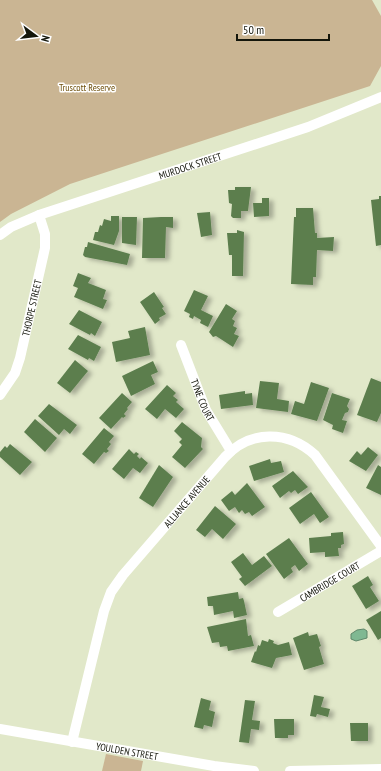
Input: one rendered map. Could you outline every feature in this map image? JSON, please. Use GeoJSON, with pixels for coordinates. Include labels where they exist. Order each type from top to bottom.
{"type":"FeatureCollection","features":[{"type":"Feature","properties":{"kind":"street","name":"MURDOCK STREET"},"geometry":{"type":"LineString","coordinates":[[0,235],[11,227],[39,215],[308,128],[381,97]]}},
{"type":"Feature","properties":{"kind":"street","name":"THORPE STREET"},"geometry":{"type":"LineString","coordinates":[[0,395],[15,373],[20,358],[45,248],[45,234],[39,215]]}},
{"type":"Feature","properties":{"kind":"street","name":"TYNE COURT"},"geometry":{"type":"LineString","coordinates":[[181,345],[206,410],[231,451]]}},
{"type":"Feature","properties":{"kind":"street","name":"ALLIANCE AVENUE"},"geometry":{"type":"LineString","coordinates":[[72,742],[104,611],[112,592],[123,575],[231,451],[247,441],[268,436],[288,438],[303,445],[315,455],[381,546]]}},
{"type":"Feature","properties":{"kind":"street","name":"CAMBRIDGE COURT"},"geometry":{"type":"LineString","coordinates":[[278,612],[381,551]]}},
{"type":"Feature","properties":{"kind":"street","name":"YOULDEN STREET"},"geometry":{"type":"LineString","coordinates":[[0,729],[214,766],[254,771]]}},
{"type":"Feature","properties":{"kind":"street"},"geometry":{"type":"LineString","coordinates":[[290,771],[381,769]]}},
{"type":"Feature","properties":{"kind":"green space","name":"Truscott Reserve"},"geometry":{"type":"Polygon","coordinates":[[[0,0],[372,0],[381,16],[381,66],[370,86],[70,184],[11,214],[0,222],[0,0]]]}},
{"type":"Feature","properties":{"kind":"green space"},"geometry":{"type":"Polygon","coordinates":[[[106,754],[143,761],[141,771],[102,771],[106,754]]]}},
{"type":"Feature","properties":{"kind":"shaded area"},"geometry":{"type":"Polygon","coordinates":[[[364,629],[367,631],[367,638],[356,641],[351,639],[351,634],[357,630],[364,629]]]}},
{"type":"Feature","properties":{"kind":"building"},"geometry":{"type":"Polygon","coordinates":[[[235,187],[251,187],[248,211],[241,211],[241,218],[233,218],[231,216],[232,204],[229,203],[228,190],[235,190],[235,187]]]}},
{"type":"Feature","properties":{"kind":"building"},"geometry":{"type":"Polygon","coordinates":[[[379,196],[381,196],[381,245],[376,246],[371,200],[379,199],[379,196]]]}},
{"type":"Feature","properties":{"kind":"building"},"geometry":{"type":"Polygon","coordinates":[[[262,198],[269,198],[269,216],[254,217],[253,203],[262,203],[262,198]]]}},
{"type":"Feature","properties":{"kind":"building"},"geometry":{"type":"Polygon","coordinates":[[[296,208],[313,208],[315,233],[317,233],[317,238],[334,237],[333,251],[317,250],[316,277],[313,277],[313,285],[291,284],[294,217],[296,217],[296,208]]]}},
{"type":"Feature","properties":{"kind":"building"},"geometry":{"type":"Polygon","coordinates":[[[210,212],[212,235],[201,237],[197,213],[210,212]]]}},
{"type":"Feature","properties":{"kind":"building"},"geometry":{"type":"Polygon","coordinates":[[[111,216],[119,216],[119,231],[114,245],[93,240],[95,232],[98,232],[104,219],[111,221],[111,216]]]}},
{"type":"Feature","properties":{"kind":"building"},"geometry":{"type":"Polygon","coordinates":[[[122,217],[137,217],[136,245],[122,243],[122,217]]]}},
{"type":"Feature","properties":{"kind":"building"},"geometry":{"type":"Polygon","coordinates":[[[173,217],[173,228],[166,227],[165,258],[142,258],[143,218],[173,217]]]}},
{"type":"Feature","properties":{"kind":"building"},"geometry":{"type":"Polygon","coordinates":[[[237,230],[244,232],[243,276],[232,276],[232,255],[229,255],[227,233],[237,233],[237,230]]]}},
{"type":"Feature","properties":{"kind":"building"},"geometry":{"type":"Polygon","coordinates":[[[88,242],[130,254],[127,265],[85,257],[83,255],[88,242]]]}},
{"type":"Feature","properties":{"kind":"building"},"geometry":{"type":"Polygon","coordinates":[[[78,273],[91,278],[88,283],[106,290],[103,299],[107,300],[103,309],[74,297],[78,288],[73,286],[78,273]]]}},
{"type":"Feature","properties":{"kind":"building"},"geometry":{"type":"Polygon","coordinates":[[[194,290],[208,296],[201,310],[213,316],[208,327],[200,323],[201,320],[194,316],[193,319],[189,317],[190,314],[184,311],[194,290]]]}},
{"type":"Feature","properties":{"kind":"building"},"geometry":{"type":"Polygon","coordinates":[[[154,292],[164,307],[162,308],[166,314],[159,318],[160,320],[155,324],[140,302],[154,292]]]}},
{"type":"Feature","properties":{"kind":"building"},"geometry":{"type":"Polygon","coordinates":[[[226,304],[237,311],[232,319],[235,321],[233,326],[237,328],[234,334],[239,336],[233,347],[216,336],[213,337],[209,332],[226,304]]]}},
{"type":"Feature","properties":{"kind":"building"},"geometry":{"type":"Polygon","coordinates":[[[79,310],[102,322],[95,336],[69,324],[79,310]]]}},
{"type":"Feature","properties":{"kind":"building"},"geometry":{"type":"Polygon","coordinates":[[[145,327],[150,355],[116,362],[112,342],[130,338],[128,331],[145,327]]]}},
{"type":"Feature","properties":{"kind":"building"},"geometry":{"type":"Polygon","coordinates":[[[78,335],[101,347],[94,361],[89,358],[88,360],[68,349],[78,335]]]}},
{"type":"Feature","properties":{"kind":"building"},"geometry":{"type":"Polygon","coordinates":[[[75,360],[88,371],[70,393],[57,383],[75,360]]]}},
{"type":"Feature","properties":{"kind":"building"},"geometry":{"type":"Polygon","coordinates":[[[153,361],[158,372],[151,375],[155,384],[131,396],[122,376],[153,361]]]}},
{"type":"Feature","properties":{"kind":"building"},"geometry":{"type":"Polygon","coordinates":[[[371,378],[381,382],[381,413],[377,422],[357,415],[371,378]]]}},
{"type":"Feature","properties":{"kind":"building"},"geometry":{"type":"Polygon","coordinates":[[[260,381],[279,383],[277,399],[289,401],[288,412],[256,408],[260,381]]]}},
{"type":"Feature","properties":{"kind":"building"},"geometry":{"type":"Polygon","coordinates":[[[311,382],[329,388],[317,421],[291,414],[295,401],[304,404],[311,382]]]}},
{"type":"Feature","properties":{"kind":"building"},"geometry":{"type":"Polygon","coordinates":[[[167,385],[176,393],[173,396],[178,400],[176,402],[184,409],[176,418],[165,409],[157,419],[145,409],[167,385]]]}},
{"type":"Feature","properties":{"kind":"building"},"geometry":{"type":"Polygon","coordinates":[[[245,391],[245,394],[252,393],[253,405],[221,409],[219,395],[245,391]]]}},
{"type":"Feature","properties":{"kind":"building"},"geometry":{"type":"Polygon","coordinates":[[[122,393],[132,402],[124,414],[126,416],[123,418],[122,417],[111,429],[99,418],[122,393]]]}},
{"type":"Feature","properties":{"kind":"building"},"geometry":{"type":"Polygon","coordinates":[[[332,393],[350,399],[347,406],[349,409],[348,412],[345,413],[342,420],[347,421],[343,433],[332,429],[333,425],[323,420],[332,393]]]}},
{"type":"Feature","properties":{"kind":"building"},"geometry":{"type":"Polygon","coordinates":[[[49,404],[77,425],[70,434],[64,429],[59,435],[38,416],[49,404]]]}},
{"type":"Feature","properties":{"kind":"building"},"geometry":{"type":"Polygon","coordinates":[[[35,419],[57,438],[45,452],[24,432],[35,419]]]}},
{"type":"Feature","properties":{"kind":"building"},"geometry":{"type":"Polygon","coordinates":[[[182,422],[202,438],[201,447],[203,449],[185,468],[172,457],[182,445],[179,442],[182,439],[174,431],[182,422]]]}},
{"type":"Feature","properties":{"kind":"building"},"geometry":{"type":"Polygon","coordinates":[[[104,428],[114,436],[109,442],[111,444],[107,449],[109,451],[106,453],[104,452],[94,464],[82,454],[104,428]]]}},
{"type":"Feature","properties":{"kind":"building"},"geometry":{"type":"Polygon","coordinates":[[[10,444],[32,462],[20,475],[0,457],[0,452],[5,446],[7,448],[10,444]]]}},
{"type":"Feature","properties":{"kind":"building"},"geometry":{"type":"Polygon","coordinates":[[[368,447],[378,455],[366,471],[349,461],[357,451],[361,455],[368,447]]]}},
{"type":"Feature","properties":{"kind":"building"},"geometry":{"type":"Polygon","coordinates":[[[129,449],[134,454],[136,452],[139,454],[137,456],[140,459],[141,457],[148,463],[140,473],[133,468],[124,479],[112,469],[129,449]]]}},
{"type":"Feature","properties":{"kind":"building"},"geometry":{"type":"Polygon","coordinates":[[[270,459],[271,463],[281,461],[284,472],[254,481],[249,466],[270,459]]]}},
{"type":"Feature","properties":{"kind":"building"},"geometry":{"type":"Polygon","coordinates":[[[159,465],[173,477],[153,507],[139,498],[159,465]]]}},
{"type":"Feature","properties":{"kind":"building"},"geometry":{"type":"Polygon","coordinates":[[[378,465],[381,467],[381,495],[366,488],[378,465]]]}},
{"type":"Feature","properties":{"kind":"building"},"geometry":{"type":"Polygon","coordinates":[[[293,471],[308,487],[298,494],[295,490],[291,493],[289,491],[280,498],[272,486],[293,471]]]}},
{"type":"Feature","properties":{"kind":"building"},"geometry":{"type":"Polygon","coordinates":[[[247,483],[265,507],[252,516],[249,512],[245,514],[242,510],[239,513],[235,507],[229,511],[221,500],[232,491],[235,495],[247,483]]]}},
{"type":"Feature","properties":{"kind":"building"},"geometry":{"type":"Polygon","coordinates":[[[311,492],[329,517],[320,523],[314,514],[300,524],[289,508],[311,492]]]}},
{"type":"Feature","properties":{"kind":"building"},"geometry":{"type":"Polygon","coordinates":[[[215,506],[236,524],[223,539],[212,529],[205,537],[196,530],[215,506]]]}},
{"type":"Feature","properties":{"kind":"building"},"geometry":{"type":"Polygon","coordinates":[[[343,532],[344,544],[341,545],[341,548],[338,548],[339,556],[325,557],[325,552],[310,553],[309,538],[331,536],[331,533],[343,532]]]}},
{"type":"Feature","properties":{"kind":"building"},"geometry":{"type":"Polygon","coordinates":[[[289,538],[308,564],[299,571],[295,565],[291,568],[293,572],[284,579],[266,554],[289,538]]]}},
{"type":"Feature","properties":{"kind":"building"},"geometry":{"type":"Polygon","coordinates":[[[243,553],[252,565],[264,556],[272,566],[245,586],[239,579],[242,577],[231,562],[243,553]]]}},
{"type":"Feature","properties":{"kind":"building"},"geometry":{"type":"Polygon","coordinates":[[[368,576],[373,585],[370,587],[379,601],[366,609],[352,586],[368,576]]]}},
{"type":"Feature","properties":{"kind":"building"},"geometry":{"type":"Polygon","coordinates":[[[238,592],[239,599],[243,598],[247,615],[234,618],[233,611],[214,615],[213,606],[208,606],[207,597],[238,592]]]}},
{"type":"Feature","properties":{"kind":"building"},"geometry":{"type":"Polygon","coordinates":[[[381,611],[381,638],[378,640],[366,620],[381,611]]]}},
{"type":"Feature","properties":{"kind":"building"},"geometry":{"type":"Polygon","coordinates":[[[246,619],[248,636],[251,635],[254,646],[228,651],[227,646],[220,647],[219,642],[212,643],[207,627],[246,619]]]}},
{"type":"Feature","properties":{"kind":"building"},"geometry":{"type":"Polygon","coordinates":[[[308,632],[309,636],[317,634],[324,664],[304,670],[293,638],[308,632]]]}},
{"type":"Feature","properties":{"kind":"building"},"geometry":{"type":"Polygon","coordinates":[[[269,639],[278,645],[289,642],[292,655],[276,658],[272,668],[251,662],[258,645],[260,646],[262,640],[268,642],[269,639]]]}},
{"type":"Feature","properties":{"kind":"building"},"geometry":{"type":"Polygon","coordinates":[[[314,695],[324,697],[321,707],[330,709],[328,717],[317,714],[316,717],[310,716],[314,695]]]}},
{"type":"Feature","properties":{"kind":"building"},"geometry":{"type":"Polygon","coordinates":[[[201,698],[211,701],[209,710],[215,712],[212,727],[204,725],[203,729],[194,727],[201,698]]]}},
{"type":"Feature","properties":{"kind":"building"},"geometry":{"type":"Polygon","coordinates":[[[245,700],[255,701],[252,720],[260,721],[259,730],[251,729],[249,743],[239,742],[245,700]]]}},
{"type":"Feature","properties":{"kind":"building"},"geometry":{"type":"Polygon","coordinates":[[[274,719],[294,719],[294,735],[288,735],[288,738],[275,738],[274,719]]]}},
{"type":"Feature","properties":{"kind":"building"},"geometry":{"type":"Polygon","coordinates":[[[350,723],[368,723],[368,741],[351,741],[350,723]]]}}]}
